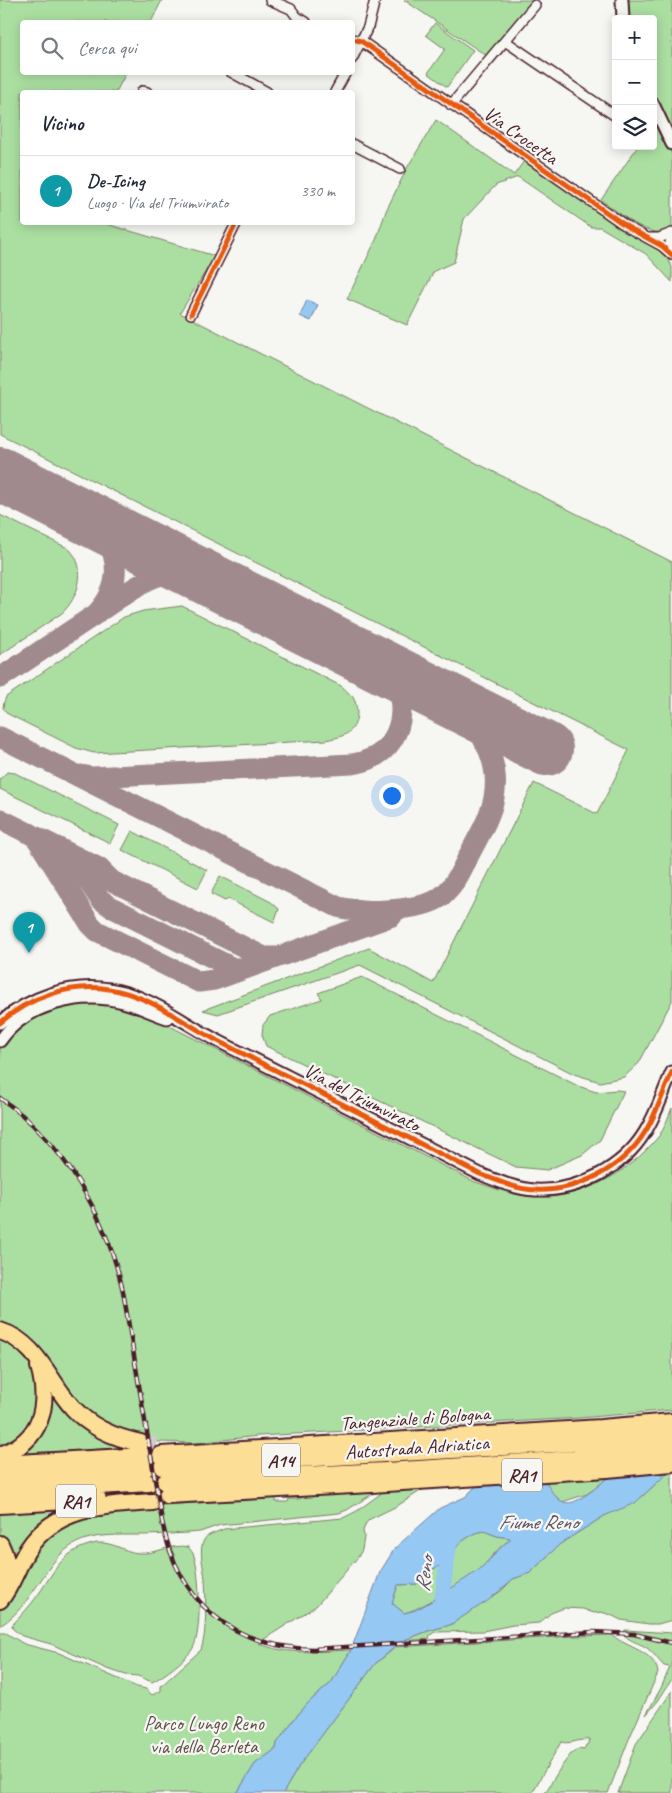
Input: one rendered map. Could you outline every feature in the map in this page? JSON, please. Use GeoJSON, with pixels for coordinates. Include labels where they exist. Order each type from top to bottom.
{"type":"FeatureCollection","features":[{"type":"Feature","properties":{"kind":"highway"},"geometry":{"type":"LineString","coordinates":[[0,1332],[6,1333],[23,1343],[74,1409],[91,1424],[111,1435],[155,1475],[89,1509],[69,1515],[50,1525],[28,1548],[10,1588],[0,1599]]}},
{"type":"Feature","properties":{"kind":"highway"},"geometry":{"type":"LineString","coordinates":[[0,1455],[24,1442],[38,1424],[44,1395],[43,1380],[37,1359]]}},
{"type":"Feature","properties":{"kind":"highway","name":"Tangenziale di Bologna"},"geometry":{"type":"LineString","coordinates":[[155,1475],[325,1445],[672,1422]]}},
{"type":"Feature","properties":{"kind":"highway","name":"Autostrada Adriatica"},"geometry":{"type":"LineString","coordinates":[[0,1492],[155,1475],[399,1454],[672,1435]]}},
{"type":"Feature","properties":{"kind":"highway","name":"Autostrada Adriatica"},"geometry":{"type":"LineString","coordinates":[[0,1477],[386,1471],[672,1450]]}},
{"type":"Feature","properties":{"kind":"highway","name":"RA1"},"geometry":{"type":"LineString","coordinates":[[0,1464],[155,1475],[249,1491],[607,1469],[672,1463]]}},
{"type":"Feature","properties":{"kind":"highway","name":"RA1"},"geometry":{"type":"LineString","coordinates":[[0,1505],[155,1475]]}},
{"type":"Feature","properties":{"kind":"highway"},"geometry":{"type":"LineString","coordinates":[[0,1544],[6,1558],[7,1571],[6,1584],[0,1599]]}},
{"type":"Feature","properties":{"kind":"street"},"geometry":{"type":"LineString","coordinates":[[270,0],[291,4],[296,17],[302,20]]}},
{"type":"Feature","properties":{"kind":"street"},"geometry":{"type":"LineString","coordinates":[[357,40],[368,28],[375,0]]}},
{"type":"Feature","properties":{"kind":"street"},"geometry":{"type":"LineString","coordinates":[[622,0],[623,15]]}},
{"type":"Feature","properties":{"kind":"street"},"geometry":{"type":"LineString","coordinates":[[451,104],[535,5]]}},
{"type":"Feature","properties":{"kind":"street","name":"Via Crocetta"},"geometry":{"type":"LineString","coordinates":[[357,40],[629,228],[662,246],[672,254]]}},
{"type":"Feature","properties":{"kind":"street"},"geometry":{"type":"LineString","coordinates":[[505,41],[612,114]]}},
{"type":"Feature","properties":{"kind":"street"},"geometry":{"type":"LineString","coordinates":[[236,75],[263,90]]}},
{"type":"Feature","properties":{"kind":"street"},"geometry":{"type":"LineString","coordinates":[[336,90],[344,75]]}},
{"type":"Feature","properties":{"kind":"street"},"geometry":{"type":"LineString","coordinates":[[653,105],[672,144]]}},
{"type":"Feature","properties":{"kind":"street"},"geometry":{"type":"LineString","coordinates":[[355,146],[400,169]]}},
{"type":"Feature","properties":{"kind":"street"},"geometry":{"type":"LineString","coordinates":[[191,314],[236,225]]}},
{"type":"Feature","properties":{"kind":"street"},"geometry":{"type":"LineString","coordinates":[[646,237],[659,238],[672,233]]}},
{"type":"Feature","properties":{"kind":"street"},"geometry":{"type":"LineString","coordinates":[[672,238],[672,254]]}},
{"type":"Feature","properties":{"kind":"street","name":"Via del Triumvirato"},"geometry":{"type":"LineString","coordinates":[[0,1023],[16,1010],[54,994],[78,988],[125,992],[140,997],[198,1030],[480,1174],[505,1184],[535,1190],[561,1189],[588,1180],[613,1166],[644,1134],[672,1072]]}},
{"type":"Feature","properties":{"kind":"street","name":"Via del Triumvirato"},"geometry":{"type":"LineString","coordinates":[[0,1035],[23,1018],[53,1004],[80,998],[122,1002],[198,1030]]}},
{"type":"Feature","properties":{"kind":"street","name":"Via del Triumvirato"},"geometry":{"type":"LineString","coordinates":[[0,1041],[12,1025]]}},
{"type":"Feature","properties":{"kind":"green space"},"geometry":{"type":"Polygon","coordinates":[[[0,0],[162,0],[152,20],[20,20],[20,75],[125,75],[117,90],[20,90],[20,225],[110,225],[215,256],[180,313],[672,562],[672,1001],[639,1063],[624,1077],[600,1082],[574,1074],[360,965],[218,1014],[203,1010],[369,948],[433,983],[534,783],[597,814],[629,750],[0,434],[0,0]]]}},
{"type":"Feature","properties":{"kind":"green space"},"geometry":{"type":"Polygon","coordinates":[[[404,0],[535,0],[487,56],[404,0]]]}},
{"type":"Feature","properties":{"kind":"green space"},"geometry":{"type":"Polygon","coordinates":[[[621,0],[672,0],[672,141],[657,114],[657,15],[620,15],[621,0]]]}},
{"type":"Feature","properties":{"kind":"green space"},"geometry":{"type":"Polygon","coordinates":[[[435,23],[473,50],[447,87],[428,73],[445,49],[426,35],[435,23]]]}},
{"type":"Feature","properties":{"kind":"green space"},"geometry":{"type":"Polygon","coordinates":[[[436,120],[514,175],[524,161],[600,213],[663,250],[672,267],[672,282],[646,254],[600,227],[591,227],[518,177],[496,185],[464,219],[454,262],[434,271],[407,325],[347,299],[376,240],[386,211],[407,168],[436,120]]]}},
{"type":"Feature","properties":{"kind":"green space"},"geometry":{"type":"Polygon","coordinates":[[[657,128],[661,130],[672,155],[672,228],[664,232],[646,229],[626,218],[601,200],[635,150],[657,150],[657,128]]]}},
{"type":"Feature","properties":{"kind":"green space"},"geometry":{"type":"Polygon","coordinates":[[[0,515],[70,550],[79,566],[80,574],[73,600],[68,607],[0,655],[0,515]]]}},
{"type":"Feature","properties":{"kind":"green space"},"geometry":{"type":"Polygon","coordinates":[[[182,606],[343,687],[352,696],[356,704],[357,714],[352,729],[344,735],[326,740],[94,753],[76,748],[8,714],[3,708],[6,697],[124,617],[143,611],[182,606]]]}},
{"type":"Feature","properties":{"kind":"green space"},"geometry":{"type":"Polygon","coordinates":[[[7,772],[15,773],[119,825],[110,843],[0,789],[0,779],[7,772]]]}},
{"type":"Feature","properties":{"kind":"green space"},"geometry":{"type":"Polygon","coordinates":[[[132,831],[207,870],[198,888],[122,850],[132,831]]]}},
{"type":"Feature","properties":{"kind":"green space"},"geometry":{"type":"Polygon","coordinates":[[[220,876],[271,902],[279,909],[274,922],[228,899],[225,901],[211,894],[220,876]]]}},
{"type":"Feature","properties":{"kind":"green space"},"geometry":{"type":"Polygon","coordinates":[[[362,977],[578,1086],[596,1092],[624,1091],[600,1140],[582,1155],[547,1170],[516,1167],[266,1046],[262,1035],[263,1025],[270,1016],[322,999],[318,993],[362,977]]]}},
{"type":"Feature","properties":{"kind":"green space"},"geometry":{"type":"Polygon","coordinates":[[[87,1004],[115,1006],[162,1022],[475,1182],[520,1195],[545,1197],[564,1195],[600,1183],[617,1174],[632,1163],[659,1136],[672,1108],[672,1410],[579,1418],[258,1436],[196,1443],[159,1442],[121,1434],[99,1424],[0,1326],[0,1048],[11,1034],[37,1018],[63,1008],[87,1004]]]}},
{"type":"Feature","properties":{"kind":"green space"},"geometry":{"type":"Polygon","coordinates":[[[0,1339],[10,1341],[26,1357],[37,1378],[36,1413],[19,1437],[0,1446],[0,1339]]]}},
{"type":"Feature","properties":{"kind":"green space"},"geometry":{"type":"Polygon","coordinates":[[[48,1380],[77,1418],[136,1447],[19,1454],[48,1380]]]}},
{"type":"Feature","properties":{"kind":"green space"},"geometry":{"type":"Polygon","coordinates":[[[672,1470],[672,1620],[658,1624],[649,1624],[621,1620],[601,1612],[594,1613],[583,1609],[564,1608],[551,1613],[539,1623],[513,1625],[483,1631],[435,1632],[430,1635],[429,1639],[402,1641],[450,1625],[501,1591],[513,1579],[530,1573],[560,1544],[604,1516],[643,1496],[672,1470]]]}},
{"type":"Feature","properties":{"kind":"green space"},"geometry":{"type":"Polygon","coordinates":[[[609,1477],[587,1494],[562,1502],[539,1481],[609,1477]]]}},
{"type":"Feature","properties":{"kind":"green space","name":"Parco Lungo Reno via della Berleta"},"geometry":{"type":"Polygon","coordinates":[[[419,1488],[422,1490],[366,1523],[363,1531],[362,1550],[358,1557],[316,1606],[258,1643],[280,1650],[292,1651],[351,1650],[331,1683],[310,1701],[295,1718],[277,1743],[276,1749],[255,1764],[237,1793],[0,1793],[0,1633],[6,1633],[24,1644],[59,1653],[137,1687],[146,1689],[152,1695],[161,1691],[161,1686],[201,1650],[206,1605],[201,1549],[204,1540],[208,1536],[224,1529],[343,1518],[357,1511],[383,1492],[419,1488]]]}},
{"type":"Feature","properties":{"kind":"green space"},"geometry":{"type":"Polygon","coordinates":[[[377,1491],[339,1513],[220,1525],[200,1532],[156,1535],[109,1535],[86,1539],[76,1543],[56,1559],[32,1594],[14,1615],[0,1626],[0,1610],[8,1600],[32,1552],[60,1525],[131,1507],[276,1498],[276,1502],[288,1502],[289,1499],[300,1499],[305,1495],[377,1491]]]}},
{"type":"Feature","properties":{"kind":"green space"},"geometry":{"type":"Polygon","coordinates":[[[69,1509],[14,1564],[0,1535],[0,1513],[69,1509]]]}},
{"type":"Feature","properties":{"kind":"green space"},"geometry":{"type":"Polygon","coordinates":[[[484,1531],[497,1536],[511,1538],[477,1572],[457,1586],[411,1611],[404,1613],[392,1603],[398,1585],[417,1584],[426,1573],[443,1564],[461,1542],[475,1533],[484,1531]]]}},
{"type":"Feature","properties":{"kind":"green space"},"geometry":{"type":"Polygon","coordinates":[[[97,1543],[108,1544],[138,1553],[182,1546],[188,1547],[194,1555],[198,1576],[199,1603],[196,1640],[193,1648],[185,1658],[152,1682],[138,1676],[126,1675],[107,1669],[51,1644],[22,1636],[13,1629],[12,1625],[35,1599],[61,1562],[76,1550],[97,1543]]]}},
{"type":"Feature","properties":{"kind":"green space"},"geometry":{"type":"Polygon","coordinates":[[[625,1630],[672,1633],[672,1679],[658,1701],[646,1715],[670,1667],[664,1666],[647,1648],[624,1635],[625,1630]]]}},
{"type":"Feature","properties":{"kind":"green space"},"geometry":{"type":"Polygon","coordinates":[[[612,1635],[646,1655],[656,1666],[658,1673],[608,1793],[545,1793],[571,1754],[578,1749],[584,1750],[586,1745],[589,1744],[590,1740],[586,1740],[568,1743],[561,1742],[532,1793],[283,1793],[299,1766],[375,1664],[396,1647],[612,1635]]]}},
{"type":"Feature","properties":{"kind":"green space"},"geometry":{"type":"Polygon","coordinates":[[[672,1691],[672,1793],[618,1793],[636,1744],[672,1691]]]}},
{"type":"Feature","properties":{"kind":"water"},"geometry":{"type":"Polygon","coordinates":[[[307,300],[318,305],[311,321],[300,316],[307,300]]]}},
{"type":"Feature","properties":{"kind":"water","name":"Fiume Reno"},"geometry":{"type":"Polygon","coordinates":[[[672,1411],[672,1469],[635,1503],[604,1516],[560,1544],[530,1573],[513,1579],[489,1600],[450,1625],[402,1641],[375,1664],[299,1766],[283,1793],[237,1793],[255,1764],[276,1749],[277,1743],[295,1718],[310,1701],[331,1683],[351,1650],[380,1572],[395,1548],[440,1508],[465,1497],[478,1484],[539,1481],[547,1483],[561,1501],[569,1503],[579,1499],[607,1478],[672,1411]],[[484,1531],[475,1533],[461,1542],[443,1564],[426,1573],[417,1584],[398,1585],[392,1603],[404,1613],[416,1610],[430,1602],[482,1568],[510,1540],[510,1538],[484,1531]]]}},
{"type":"Feature","properties":{"kind":"waterway","name":"Reno"},"geometry":{"type":"LineString","coordinates":[[440,1612],[450,1541]]}},
{"type":"Feature","properties":{"kind":"taxiway"},"geometry":{"type":"LineString","coordinates":[[0,678],[96,614],[106,602],[112,589],[115,562],[105,537],[84,516]]}},
{"type":"Feature","properties":{"kind":"taxiway"},"geometry":{"type":"LineString","coordinates":[[103,609],[138,585],[162,575],[189,573],[204,577]]}},
{"type":"Feature","properties":{"kind":"taxiway"},"geometry":{"type":"LineString","coordinates":[[81,775],[92,777],[352,764],[366,761],[383,751],[392,740],[398,727],[401,713],[400,699],[396,686],[388,674],[377,664]]}},
{"type":"Feature","properties":{"kind":"taxiway"},"geometry":{"type":"LineString","coordinates":[[0,737],[338,907],[360,910],[402,909],[427,904],[436,900],[452,886],[481,832],[494,800],[494,767],[489,752],[473,724],[449,700]]}},
{"type":"Feature","properties":{"kind":"taxiway"},"geometry":{"type":"LineString","coordinates":[[0,819],[99,868],[112,881],[264,957],[278,957]]}},
{"type":"Feature","properties":{"kind":"taxiway"},"geometry":{"type":"LineString","coordinates":[[30,833],[37,839],[90,924],[97,931],[199,982],[214,980],[392,916]]}},
{"type":"Feature","properties":{"kind":"taxiway"},"geometry":{"type":"LineString","coordinates":[[71,856],[100,899],[111,907],[233,968],[247,968]]}},
{"type":"Feature","properties":{"kind":"runway"},"geometry":{"type":"LineString","coordinates":[[0,474],[546,749]]}},
{"type":"Feature","properties":{"kind":"tunnel"},"geometry":{"type":"LineString","coordinates":[[141,1443],[158,1446]]}},
{"type":"Feature","properties":{"kind":"railway"},"geometry":{"type":"LineString","coordinates":[[0,1098],[44,1136],[63,1159],[79,1183],[106,1235],[123,1291],[162,1521],[170,1550],[181,1575],[195,1597],[213,1615],[233,1629],[257,1640],[284,1646],[313,1649],[594,1632],[634,1634],[672,1643]]}},
{"type":"Feature","properties":{"kind":"cycle path"},"geometry":{"type":"LineString","coordinates":[[355,40],[361,41],[629,228],[662,246],[672,255]]}},
{"type":"Feature","properties":{"kind":"cycle path"},"geometry":{"type":"LineString","coordinates":[[191,314],[236,225]]}},
{"type":"Feature","properties":{"kind":"cycle path"},"geometry":{"type":"LineString","coordinates":[[0,1023],[11,1014],[37,999],[65,990],[94,988],[124,992],[153,1004],[220,1042],[480,1174],[500,1182],[535,1190],[551,1190],[583,1182],[612,1167],[625,1157],[636,1145],[649,1125],[672,1072]]}},
{"type":"Feature","properties":{"kind":"place","name":"De-Icing"},"geometry":{"type":"Point","coordinates":[29,953]}}]}
